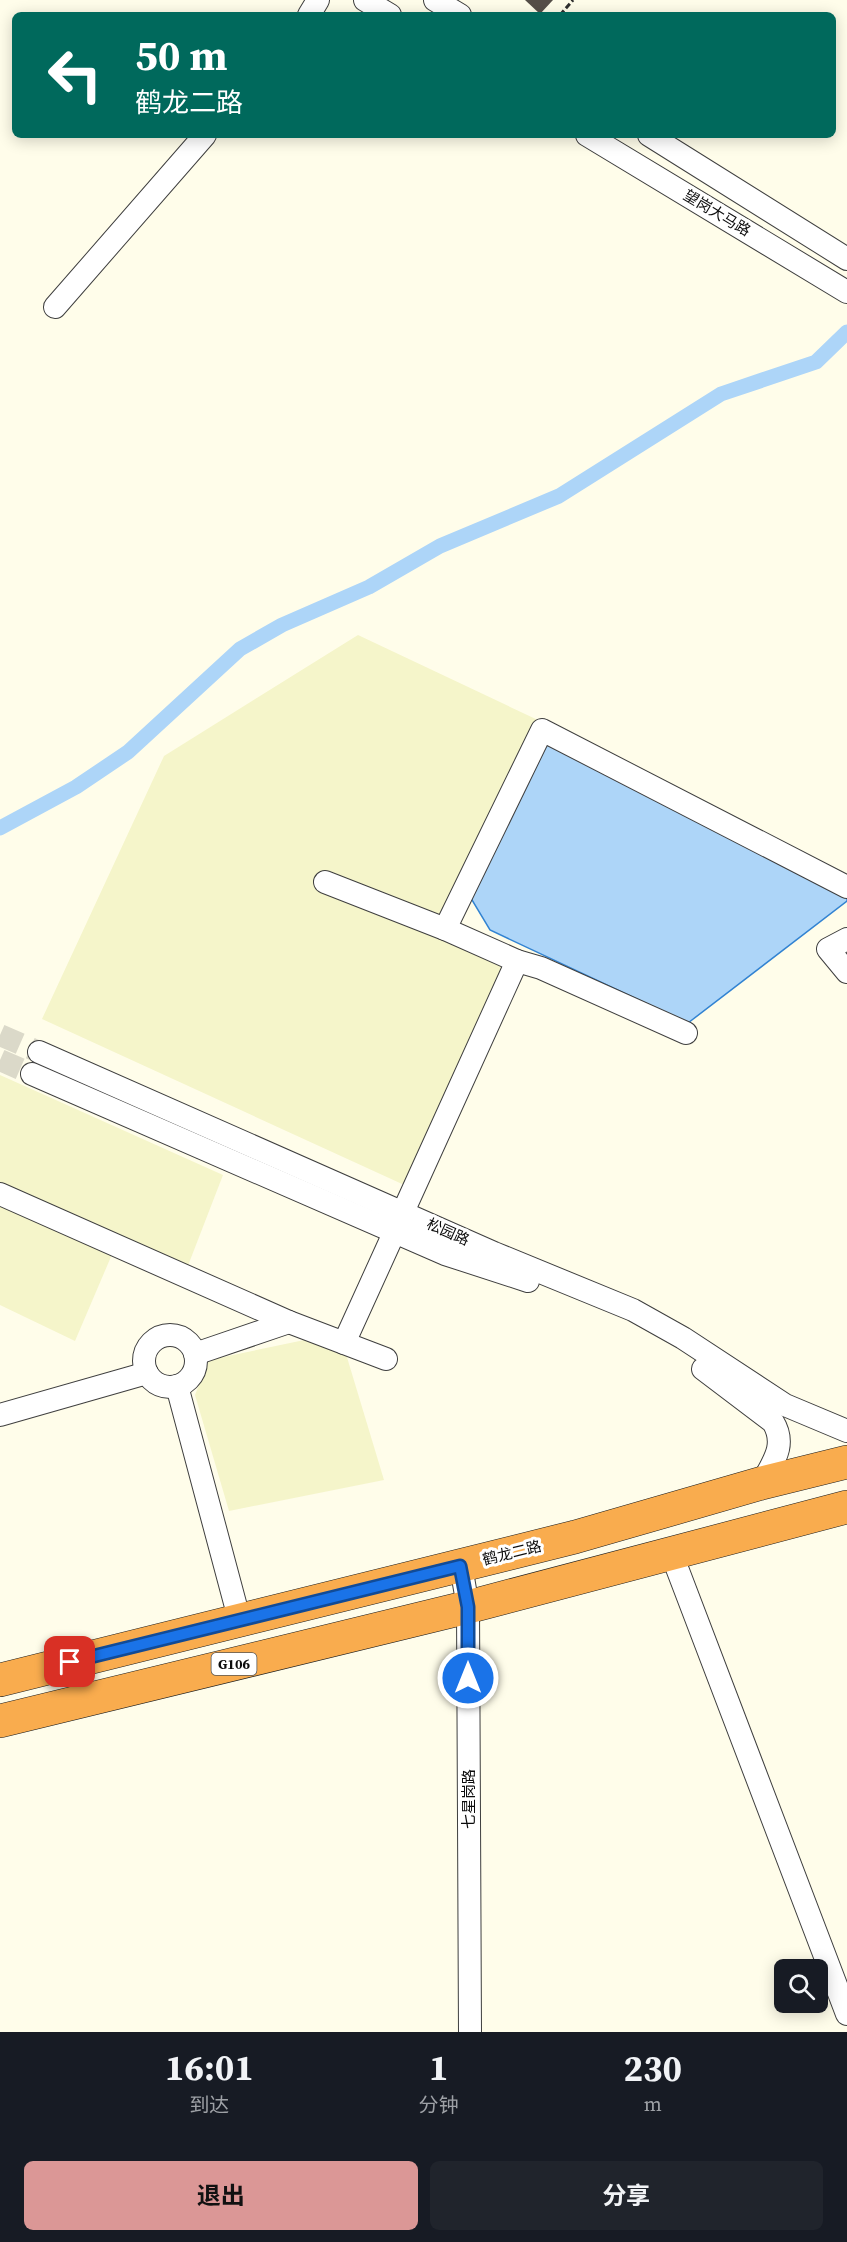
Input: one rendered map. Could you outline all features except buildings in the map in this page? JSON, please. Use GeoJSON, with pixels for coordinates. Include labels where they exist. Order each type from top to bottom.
{"type":"FeatureCollection","features":[{"type":"Feature","properties":{"kind":"highway","name":"鹤龙二路"},"geometry":{"type":"LineString","coordinates":[[0,1680],[239,1618],[575,1537],[762,1483],[847,1462]]}},
{"type":"Feature","properties":{"kind":"highway","name":"G106"},"geometry":{"type":"LineString","coordinates":[[0,1721],[468,1607],[847,1507]]}},
{"type":"Feature","properties":{"kind":"street"},"geometry":{"type":"LineString","coordinates":[[365,0],[385,12]]}},
{"type":"Feature","properties":{"kind":"street"},"geometry":{"type":"LineString","coordinates":[[435,0],[455,12]]}},
{"type":"Feature","properties":{"kind":"street"},"geometry":{"type":"LineString","coordinates":[[55,307],[202,138]]}},
{"type":"Feature","properties":{"kind":"street","name":"望岗大马路"},"geometry":{"type":"LineString","coordinates":[[592,138],[841,289]]}},
{"type":"Feature","properties":{"kind":"street","name":"望岗大马路"},"geometry":{"type":"LineString","coordinates":[[654,138],[847,259]]}},
{"type":"Feature","properties":{"kind":"street"},"geometry":{"type":"LineString","coordinates":[[445,929],[542,730],[847,887]]}},
{"type":"Feature","properties":{"kind":"street"},"geometry":{"type":"LineString","coordinates":[[325,882],[445,929],[517,961],[541,968],[686,1033]]}},
{"type":"Feature","properties":{"kind":"street"},"geometry":{"type":"LineString","coordinates":[[847,939],[828,949],[847,972]]}},
{"type":"Feature","properties":{"kind":"street"},"geometry":{"type":"LineString","coordinates":[[403,1212],[517,961]]}},
{"type":"Feature","properties":{"kind":"street","name":"松园路"},"geometry":{"type":"LineString","coordinates":[[39,1052],[633,1310],[682,1338],[777,1401],[847,1431]]}},
{"type":"Feature","properties":{"kind":"street","name":"松园路"},"geometry":{"type":"LineString","coordinates":[[32,1074],[445,1254],[596,1305],[672,1345],[773,1422],[781,1444],[762,1483]]}},
{"type":"Feature","properties":{"kind":"street"},"geometry":{"type":"LineString","coordinates":[[0,1194],[289,1322],[386,1359]]}},
{"type":"Feature","properties":{"kind":"street"},"geometry":{"type":"LineString","coordinates":[[344,1343],[394,1233]]}},
{"type":"Feature","properties":{"kind":"street"},"geometry":{"type":"LineString","coordinates":[[195,1354],[289,1322]]}},
{"type":"Feature","properties":{"kind":"street"},"geometry":{"type":"LineString","coordinates":[[169,1335],[185,1340],[195,1354],[194,1370],[190,1377],[177,1386],[159,1385],[147,1373],[144,1356],[153,1341],[161,1337],[169,1335]]}},
{"type":"Feature","properties":{"kind":"street"},"geometry":{"type":"LineString","coordinates":[[0,1415],[147,1373]]}},
{"type":"Feature","properties":{"kind":"street"},"geometry":{"type":"LineString","coordinates":[[177,1386],[239,1618]]}},
{"type":"Feature","properties":{"kind":"street"},"geometry":{"type":"LineString","coordinates":[[672,1555],[847,2014]]}},
{"type":"Feature","properties":{"kind":"street","name":"七星岗路"},"geometry":{"type":"LineString","coordinates":[[460,1566],[468,1607],[470,2032]]}},
{"type":"Feature","properties":{"kind":"path"},"geometry":{"type":"LineString","coordinates":[[563,12],[573,0]]}},
{"type":"Feature","properties":{"kind":"green space"},"geometry":{"type":"Polygon","coordinates":[[[358,635],[540,721],[446,929],[517,961],[413,1189],[42,1019],[164,756],[358,635]]]}},
{"type":"Feature","properties":{"kind":"green space"},"geometry":{"type":"Polygon","coordinates":[[[0,1075],[223,1175],[184,1276],[116,1245],[75,1341],[0,1305],[0,1075]]]}},
{"type":"Feature","properties":{"kind":"green space"},"geometry":{"type":"Polygon","coordinates":[[[314,1338],[346,1354],[384,1480],[229,1511],[195,1395],[209,1360],[314,1338]]]}},
{"type":"Feature","properties":{"kind":"water"},"geometry":{"type":"Polygon","coordinates":[[[547,739],[847,891],[847,901],[688,1023],[490,930],[469,895],[547,739]]]}},
{"type":"Feature","properties":{"kind":"waterway"},"geometry":{"type":"LineString","coordinates":[[0,828],[76,787],[128,752],[240,649],[282,625],[369,587],[440,546],[559,496],[721,394],[816,362],[847,332]]}},
{"type":"Feature","properties":{"kind":"tunnel"},"geometry":{"type":"LineString","coordinates":[[0,1035],[39,1052]]}},
{"type":"Feature","properties":{"kind":"tunnel"},"geometry":{"type":"LineString","coordinates":[[0,1060],[32,1074]]}},
{"type":"Feature","properties":{"kind":"route"},"geometry":{"type":"LineString","coordinates":[[70,1662],[261,1613],[460,1566],[468,1607],[468,1678]]}}]}
